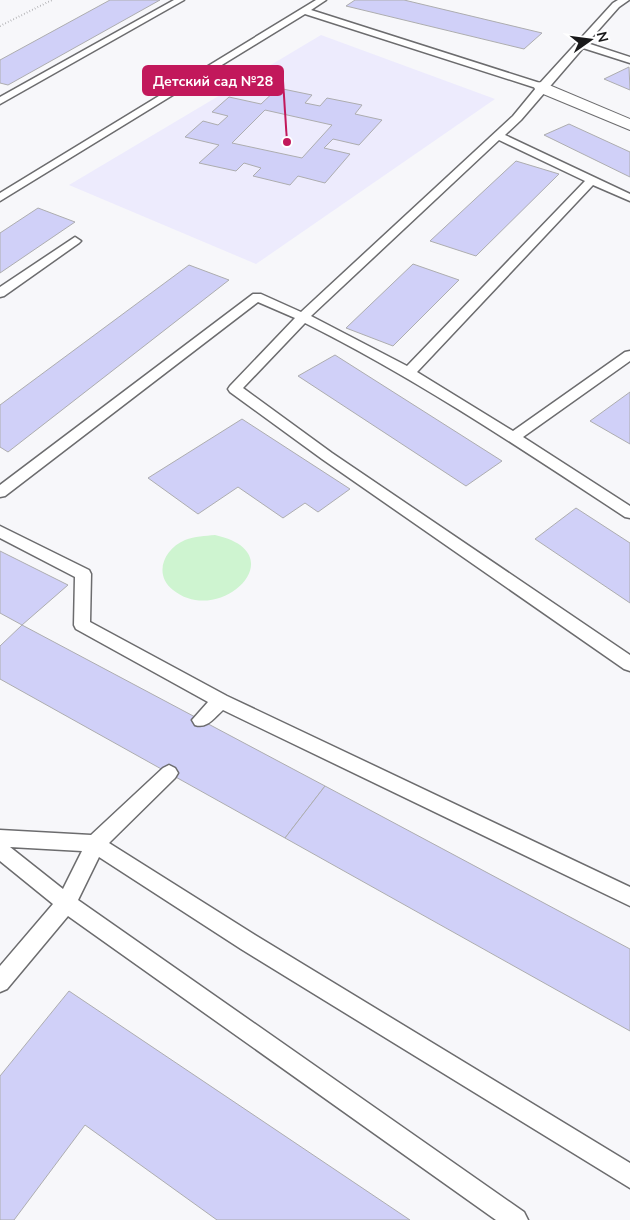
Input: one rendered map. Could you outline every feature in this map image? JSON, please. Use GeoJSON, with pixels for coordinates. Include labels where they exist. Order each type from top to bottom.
{"type":"FeatureCollection","features":[{"type":"Feature","properties":{"kind":"street"},"geometry":{"type":"LineString","coordinates":[[542,87],[630,125]]}},
{"type":"Feature","properties":{"kind":"lane"},"geometry":{"type":"LineString","coordinates":[[0,101],[180,0]]}},
{"type":"Feature","properties":{"kind":"lane"},"geometry":{"type":"LineString","coordinates":[[0,198],[322,0]]}},
{"type":"Feature","properties":{"kind":"lane"},"geometry":{"type":"LineString","coordinates":[[625,0],[616,5],[542,87],[517,118],[304,316],[235,389],[334,461],[630,664]]}},
{"type":"Feature","properties":{"kind":"lane"},"geometry":{"type":"LineString","coordinates":[[304,11],[542,87]]}},
{"type":"Feature","properties":{"kind":"lane"},"geometry":{"type":"LineString","coordinates":[[581,44],[630,60]]}},
{"type":"Feature","properties":{"kind":"lane"},"geometry":{"type":"LineString","coordinates":[[498,136],[630,198]]}},
{"type":"Feature","properties":{"kind":"lane"},"geometry":{"type":"LineString","coordinates":[[409,372],[592,180]]}},
{"type":"Feature","properties":{"kind":"lane"},"geometry":{"type":"LineString","coordinates":[[0,293],[75,241]]}},
{"type":"Feature","properties":{"kind":"lane"},"geometry":{"type":"LineString","coordinates":[[0,492],[257,297],[304,316],[409,372],[630,513]]}},
{"type":"Feature","properties":{"kind":"lane"},"geometry":{"type":"LineString","coordinates":[[512,438],[630,355]]}},
{"type":"Feature","properties":{"kind":"lane"},"geometry":{"type":"LineString","coordinates":[[0,531],[83,574],[82,624],[221,701],[630,897]]}},
{"type":"Feature","properties":{"kind":"lane"},"geometry":{"type":"LineString","coordinates":[[201,720],[221,701]]}},
{"type":"Feature","properties":{"kind":"lane"},"geometry":{"type":"LineString","coordinates":[[0,982],[66,903],[95,844],[169,773]]}},
{"type":"Feature","properties":{"kind":"lane"},"geometry":{"type":"LineString","coordinates":[[0,838],[95,844],[248,942],[630,1176]]}},
{"type":"Feature","properties":{"kind":"lane"},"geometry":{"type":"LineString","coordinates":[[0,850],[66,903],[516,1220]]}},
{"type":"Feature","properties":{"kind":"path"},"geometry":{"type":"LineString","coordinates":[[0,26],[52,0]]}},
{"type":"Feature","properties":{"kind":"shaded area"},"geometry":{"type":"Polygon","coordinates":[[[321,35],[495,99],[256,264],[69,185],[321,35]]]}},
{"type":"Feature","properties":{"kind":"green space"},"geometry":{"type":"Polygon","coordinates":[[[215,535],[239,544],[250,557],[250,570],[242,584],[229,594],[211,600],[192,599],[173,590],[163,577],[162,570],[171,549],[185,540],[215,535]]]}},
{"type":"Feature","properties":{"kind":"building"},"geometry":{"type":"Polygon","coordinates":[[[110,0],[160,0],[8,85],[0,83],[0,60],[110,0]]]}},
{"type":"Feature","properties":{"kind":"building"},"geometry":{"type":"Polygon","coordinates":[[[355,0],[404,0],[542,33],[524,49],[346,6],[355,0]]]}},
{"type":"Feature","properties":{"kind":"building"},"geometry":{"type":"Polygon","coordinates":[[[629,67],[630,90],[604,79],[629,67]]]}},
{"type":"Feature","properties":{"kind":"building"},"geometry":{"type":"Polygon","coordinates":[[[278,88],[312,95],[305,103],[320,106],[327,98],[362,105],[355,114],[382,120],[359,145],[333,139],[324,148],[350,154],[325,183],[298,176],[290,185],[253,176],[261,168],[244,163],[236,171],[199,163],[219,145],[185,137],[203,121],[218,125],[228,116],[212,112],[229,97],[261,104],[278,88]],[[265,110],[232,143],[302,158],[332,125],[265,110]]]}},
{"type":"Feature","properties":{"kind":"building"},"geometry":{"type":"Polygon","coordinates":[[[569,124],[630,152],[630,177],[544,135],[569,124]]]}},
{"type":"Feature","properties":{"kind":"building"},"geometry":{"type":"Polygon","coordinates":[[[516,161],[559,174],[476,256],[430,241],[516,161]]]}},
{"type":"Feature","properties":{"kind":"building"},"geometry":{"type":"Polygon","coordinates":[[[38,208],[75,222],[0,273],[0,233],[38,208]]]}},
{"type":"Feature","properties":{"kind":"building"},"geometry":{"type":"Polygon","coordinates":[[[413,264],[459,280],[393,346],[346,328],[413,264]]]}},
{"type":"Feature","properties":{"kind":"building"},"geometry":{"type":"Polygon","coordinates":[[[189,265],[229,280],[8,452],[0,447],[0,405],[189,265]]]}},
{"type":"Feature","properties":{"kind":"building"},"geometry":{"type":"Polygon","coordinates":[[[335,355],[502,461],[466,486],[298,376],[335,355]]]}},
{"type":"Feature","properties":{"kind":"building"},"geometry":{"type":"Polygon","coordinates":[[[630,392],[630,444],[590,421],[630,392]]]}},
{"type":"Feature","properties":{"kind":"building"},"geometry":{"type":"Polygon","coordinates":[[[242,419],[350,489],[318,512],[305,503],[283,518],[238,487],[198,514],[148,478],[242,419]]]}},
{"type":"Feature","properties":{"kind":"building"},"geometry":{"type":"Polygon","coordinates":[[[576,508],[630,543],[630,603],[535,539],[576,508]]]}},
{"type":"Feature","properties":{"kind":"building"},"geometry":{"type":"Polygon","coordinates":[[[0,551],[68,585],[22,625],[0,613],[0,551]]]}},
{"type":"Feature","properties":{"kind":"building"},"geometry":{"type":"Polygon","coordinates":[[[22,625],[325,786],[285,838],[0,679],[0,646],[22,625]]]}},
{"type":"Feature","properties":{"kind":"building"},"geometry":{"type":"Polygon","coordinates":[[[325,786],[630,949],[630,1031],[285,838],[325,786]]]}},
{"type":"Feature","properties":{"kind":"building"},"geometry":{"type":"Polygon","coordinates":[[[69,991],[410,1220],[217,1220],[85,1125],[14,1220],[0,1220],[0,1076],[69,991]]]}},
{"type":"Feature","properties":{"kind":"place","name":"Детский сад №28"},"geometry":{"type":"Point","coordinates":[287,142]}}]}
